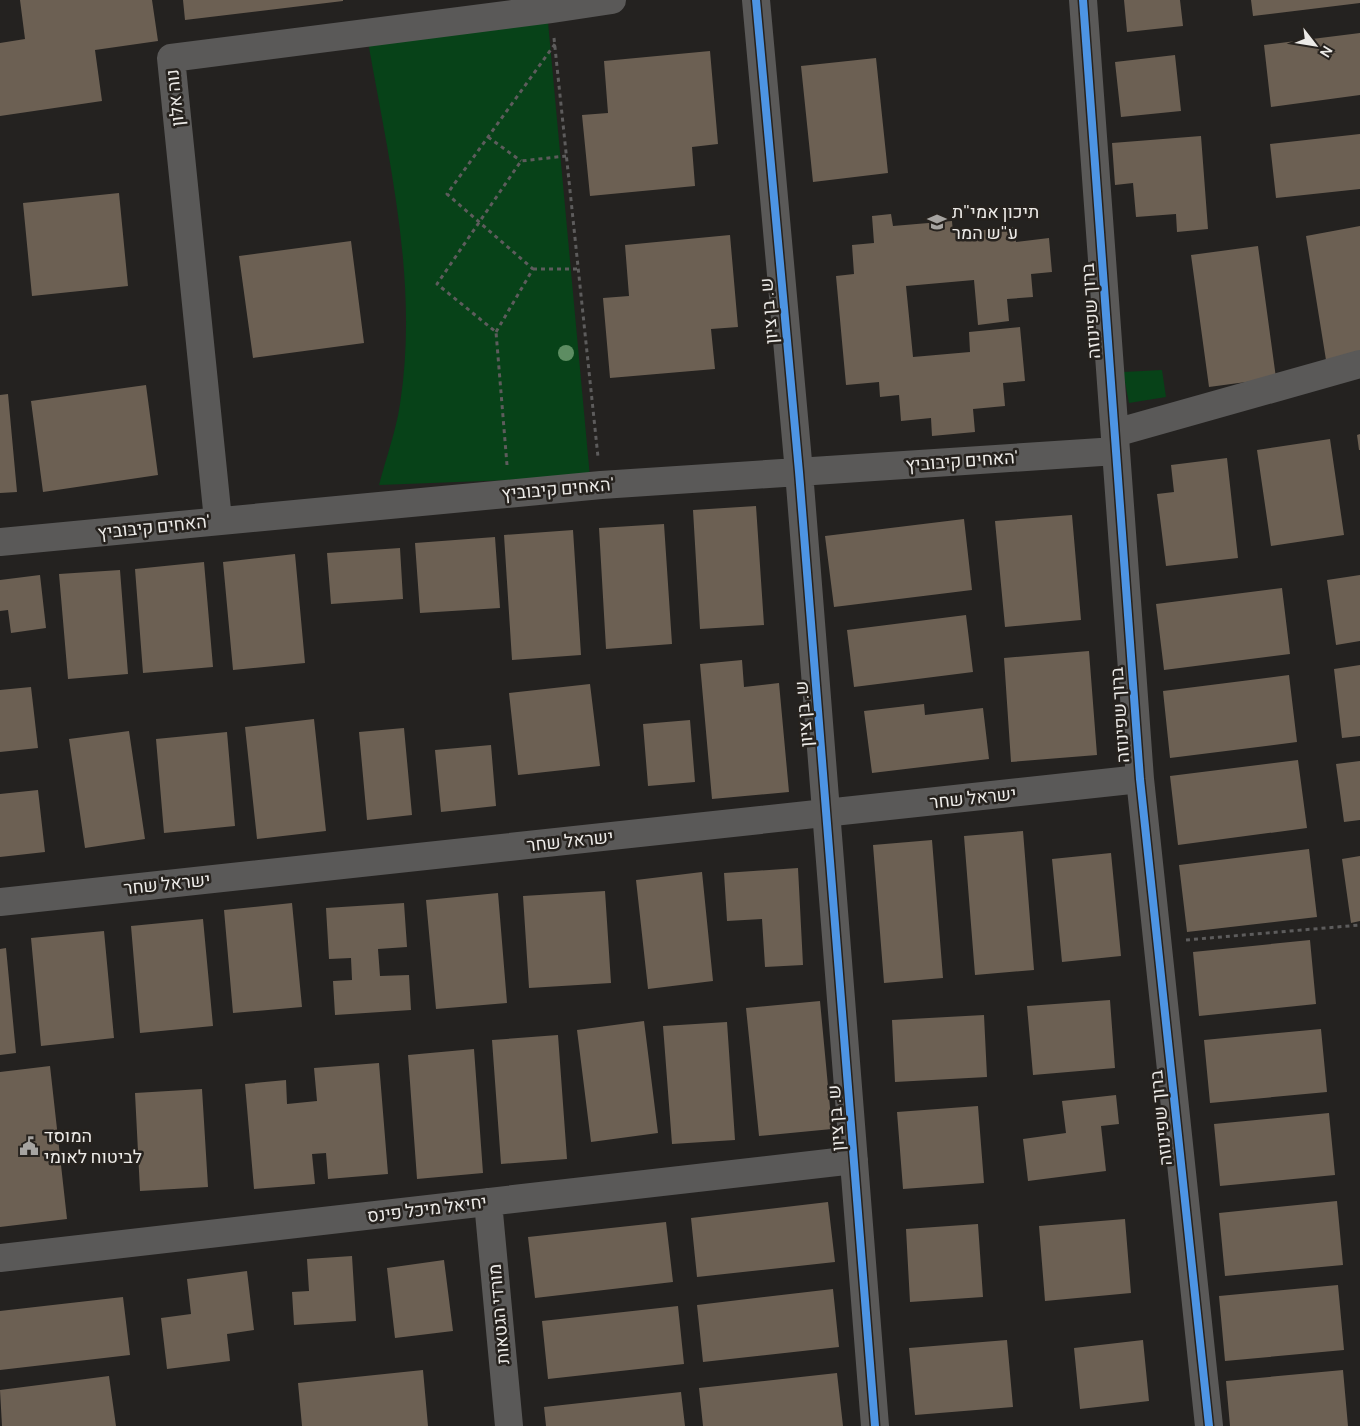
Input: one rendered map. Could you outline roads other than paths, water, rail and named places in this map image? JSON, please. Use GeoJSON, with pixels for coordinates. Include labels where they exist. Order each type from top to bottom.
{"type":"FeatureCollection","features":[{"type":"Feature","properties":{"kind":"street","name":"נוה אלון"},"geometry":{"type":"LineString","coordinates":[[218,520],[171,58],[612,0]]}},
{"type":"Feature","properties":{"kind":"street","name":"ש. בן ציון"},"geometry":{"type":"LineString","coordinates":[[756,0],[799,472],[875,1426]]}},
{"type":"Feature","properties":{"kind":"street","name":"ברוך שפינוזה"},"geometry":{"type":"LineString","coordinates":[[1084,0],[1140,779],[1209,1426]]}},
{"type":"Feature","properties":{"kind":"street","name":"האחים קיבוביץ'"},"geometry":{"type":"LineString","coordinates":[[0,542],[509,493],[799,472],[1116,442],[1360,364]]}},
{"type":"Feature","properties":{"kind":"street","name":"ישראל שחר"},"geometry":{"type":"LineString","coordinates":[[0,902],[1140,779]]}},
{"type":"Feature","properties":{"kind":"street","name":"יחיאל מיכל פינס"},"geometry":{"type":"LineString","coordinates":[[0,1258],[854,1160]]}},
{"type":"Feature","properties":{"kind":"street","name":"מורדי הגטאות"},"geometry":{"type":"LineString","coordinates":[[488,1202],[509,1426]]}},
{"type":"Feature","properties":{"kind":"place","name":"תיכון אמי\"ת ע\"ש המר"},"geometry":{"type":"Point","coordinates":[937,222]}},
{"type":"Feature","properties":{"kind":"place","name":"המוסד לביטוח לאומי"},"geometry":{"type":"Point","coordinates":[29,1146]}}]}
